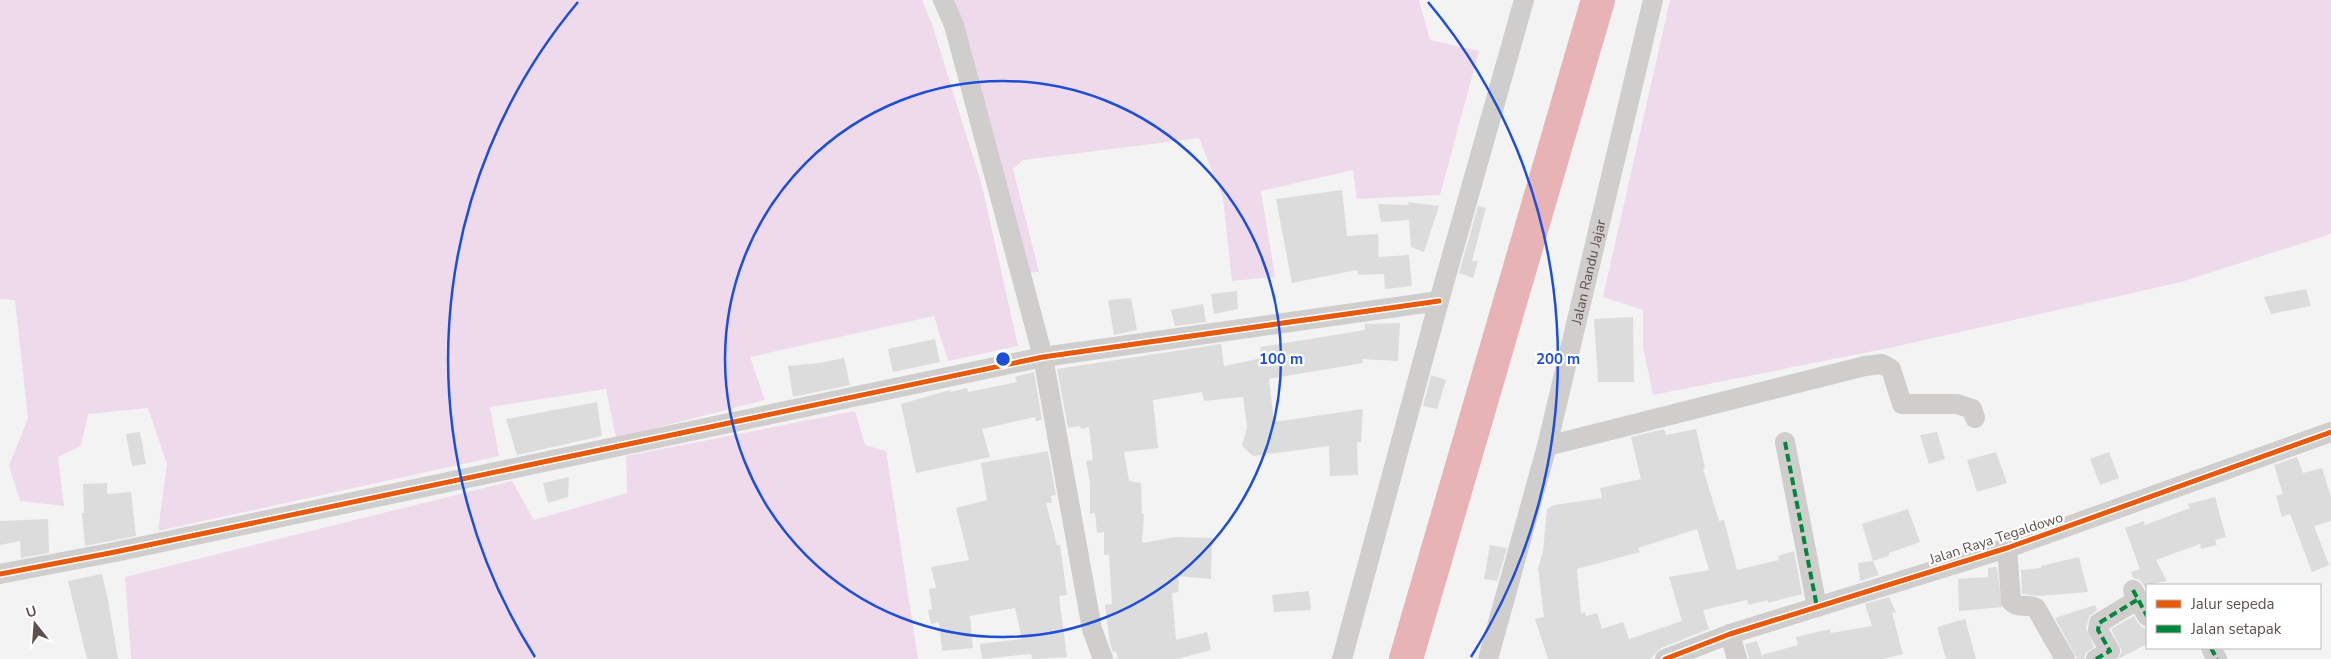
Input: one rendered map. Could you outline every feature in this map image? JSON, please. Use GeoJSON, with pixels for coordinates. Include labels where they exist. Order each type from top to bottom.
{"type":"FeatureCollection","features":[{"type":"Feature","properties":{"kind":"street"},"geometry":{"type":"LineString","coordinates":[[944,0],[957,34],[1043,356],[1074,539],[1092,629],[1103,659]]}},
{"type":"Feature","properties":{"kind":"street"},"geometry":{"type":"LineString","coordinates":[[1342,659],[1439,301],[1524,0]]}},
{"type":"Feature","properties":{"kind":"street","name":"Jalan Randu Jajar"},"geometry":{"type":"LineString","coordinates":[[1488,659],[1547,446],[1653,0]]}},
{"type":"Feature","properties":{"kind":"street"},"geometry":{"type":"LineString","coordinates":[[0,574],[115,552],[1043,356],[1439,301]]}},
{"type":"Feature","properties":{"kind":"street"},"geometry":{"type":"LineString","coordinates":[[1547,446],[1865,366],[1882,364],[1891,369],[1902,404],[1966,406],[1972,409],[1975,418]]}},
{"type":"Feature","properties":{"kind":"street","name":"Jalan Raya Tegaldowo"},"geometry":{"type":"LineString","coordinates":[[1665,659],[1730,634],[2007,548],[2331,432]]}},
{"type":"Feature","properties":{"kind":"street"},"geometry":{"type":"LineString","coordinates":[[1785,442],[1817,606]]}},
{"type":"Feature","properties":{"kind":"street"},"geometry":{"type":"LineString","coordinates":[[2007,548],[2011,601],[2019,606],[2032,605],[2036,608],[2065,659]]}},
{"type":"Feature","properties":{"kind":"street"},"geometry":{"type":"LineString","coordinates":[[2096,659],[2110,651],[2098,630],[2100,623],[2139,602]]}},
{"type":"Feature","properties":{"kind":"street"},"geometry":{"type":"LineString","coordinates":[[1730,634],[1737,659]]}},
{"type":"Feature","properties":{"kind":"shaded area"},"geometry":{"type":"Polygon","coordinates":[[[0,0],[922,0],[932,24],[982,186],[1018,346],[948,361],[934,316],[750,357],[765,400],[616,438],[606,389],[490,407],[499,456],[158,531],[167,464],[148,408],[88,414],[81,446],[58,457],[64,506],[20,501],[9,466],[28,418],[15,300],[0,299],[0,0]]]}},
{"type":"Feature","properties":{"kind":"shaded area"},"geometry":{"type":"Polygon","coordinates":[[[953,0],[1419,0],[1430,40],[1479,51],[1440,195],[1357,199],[1353,170],[1261,191],[1275,277],[1232,281],[1223,198],[1199,138],[1023,160],[1013,169],[1039,272],[1024,273],[953,0]]]}},
{"type":"Feature","properties":{"kind":"shaded area"},"geometry":{"type":"Polygon","coordinates":[[[1670,0],[2331,0],[2331,234],[2181,282],[1889,348],[1653,395],[1643,347],[1643,310],[1603,297],[1670,0]]]}},
{"type":"Feature","properties":{"kind":"shaded area"},"geometry":{"type":"Polygon","coordinates":[[[855,411],[865,445],[886,451],[918,659],[131,659],[125,577],[512,481],[534,520],[627,493],[626,456],[855,411]]]}},
{"type":"Feature","properties":{"kind":"building"},"geometry":{"type":"Polygon","coordinates":[[[1342,190],[1347,236],[1378,234],[1379,257],[1409,255],[1412,286],[1385,289],[1384,274],[1358,275],[1357,270],[1292,283],[1276,199],[1342,190]]]}},
{"type":"Feature","properties":{"kind":"building"},"geometry":{"type":"Polygon","coordinates":[[[1408,202],[1439,206],[1424,252],[1411,247],[1409,220],[1381,222],[1378,204],[1409,205],[1408,202]]]}},
{"type":"Feature","properties":{"kind":"building"},"geometry":{"type":"Polygon","coordinates":[[[1478,206],[1486,208],[1472,261],[1478,261],[1473,278],[1459,273],[1478,206]]]}},
{"type":"Feature","properties":{"kind":"building"},"geometry":{"type":"Polygon","coordinates":[[[2306,289],[2311,306],[2271,314],[2264,297],[2306,289]]]}},
{"type":"Feature","properties":{"kind":"building"},"geometry":{"type":"Polygon","coordinates":[[[1237,291],[1238,309],[1214,314],[1211,294],[1237,291]]]}},
{"type":"Feature","properties":{"kind":"building"},"geometry":{"type":"Polygon","coordinates":[[[1131,298],[1137,330],[1114,335],[1108,300],[1131,298]]]}},
{"type":"Feature","properties":{"kind":"building"},"geometry":{"type":"Polygon","coordinates":[[[1203,304],[1206,322],[1175,326],[1171,310],[1203,304]]]}},
{"type":"Feature","properties":{"kind":"building"},"geometry":{"type":"Polygon","coordinates":[[[1633,317],[1634,382],[1598,382],[1594,319],[1633,317]]]}},
{"type":"Feature","properties":{"kind":"building"},"geometry":{"type":"Polygon","coordinates":[[[1400,323],[1398,361],[1362,359],[1363,363],[1269,379],[1274,422],[1363,409],[1361,442],[1357,442],[1358,475],[1330,476],[1329,446],[1253,456],[1242,446],[1247,427],[1243,397],[1204,401],[1202,392],[1153,400],[1158,448],[1124,452],[1129,481],[1141,483],[1142,514],[1144,514],[1142,543],[1176,537],[1212,538],[1211,579],[1178,576],[1179,592],[1172,593],[1176,640],[1207,632],[1211,650],[1177,659],[1118,659],[1116,651],[1113,652],[1110,643],[1105,605],[1112,604],[1109,555],[1104,555],[1104,532],[1097,533],[1095,513],[1090,514],[1090,483],[1086,461],[1093,460],[1089,427],[1081,429],[1080,426],[1068,428],[1057,369],[1221,344],[1224,366],[1262,358],[1260,347],[1365,330],[1365,324],[1400,323]]]}},
{"type":"Feature","properties":{"kind":"building"},"geometry":{"type":"Polygon","coordinates":[[[935,339],[940,362],[893,372],[888,349],[935,339]]]}},
{"type":"Feature","properties":{"kind":"building"},"geometry":{"type":"Polygon","coordinates":[[[844,358],[850,385],[793,397],[788,366],[844,358]]]}},
{"type":"Feature","properties":{"kind":"building"},"geometry":{"type":"Polygon","coordinates":[[[1034,372],[1042,420],[1036,421],[1035,417],[982,429],[990,457],[916,473],[901,404],[950,390],[951,392],[967,388],[968,392],[1017,382],[1015,377],[1034,372]]]}},
{"type":"Feature","properties":{"kind":"building"},"geometry":{"type":"Polygon","coordinates":[[[1431,375],[1446,380],[1437,409],[1423,406],[1431,375]]]}},
{"type":"Feature","properties":{"kind":"building"},"geometry":{"type":"Polygon","coordinates":[[[597,402],[602,436],[517,455],[506,419],[597,402]]]}},
{"type":"Feature","properties":{"kind":"building"},"geometry":{"type":"Polygon","coordinates":[[[1664,429],[1666,435],[1696,429],[1705,468],[1703,469],[1719,521],[1724,520],[1737,570],[1779,560],[1778,556],[1794,551],[1802,594],[1768,603],[1768,600],[1748,605],[1747,600],[1703,610],[1709,629],[1661,648],[1650,659],[1548,659],[1535,619],[1544,617],[1538,568],[1543,551],[1547,509],[1554,505],[1602,498],[1600,488],[1641,479],[1631,437],[1664,429]],[[1697,529],[1638,548],[1640,552],[1577,569],[1581,614],[1585,612],[1586,616],[1597,613],[1602,629],[1623,622],[1629,639],[1682,621],[1669,577],[1709,570],[1697,529]]]}},
{"type":"Feature","properties":{"kind":"building"},"geometry":{"type":"Polygon","coordinates":[[[140,432],[146,464],[132,466],[126,434],[140,432]]]}},
{"type":"Feature","properties":{"kind":"building"},"geometry":{"type":"Polygon","coordinates":[[[1937,432],[1945,459],[1929,464],[1920,435],[1937,432]]]}},
{"type":"Feature","properties":{"kind":"building"},"geometry":{"type":"Polygon","coordinates":[[[1048,451],[1056,495],[1051,496],[1052,503],[1046,503],[1057,545],[1060,545],[1067,595],[1059,596],[1067,657],[1032,659],[1031,654],[982,659],[980,644],[1022,639],[1015,608],[970,616],[973,648],[942,651],[939,622],[931,624],[928,610],[932,609],[929,589],[936,588],[931,567],[969,560],[956,508],[987,500],[981,463],[1048,451]]]}},
{"type":"Feature","properties":{"kind":"building"},"geometry":{"type":"Polygon","coordinates":[[[1996,452],[2007,483],[1977,492],[1967,460],[1996,452]]]}},
{"type":"Feature","properties":{"kind":"building"},"geometry":{"type":"Polygon","coordinates":[[[2109,452],[2119,478],[2100,485],[2090,459],[2109,452]]]}},
{"type":"Feature","properties":{"kind":"building"},"geometry":{"type":"Polygon","coordinates":[[[2297,457],[2303,473],[2322,468],[2331,497],[2331,521],[2314,526],[2329,565],[2312,572],[2290,514],[2282,517],[2276,496],[2283,494],[2274,465],[2297,457]]]}},
{"type":"Feature","properties":{"kind":"building"},"geometry":{"type":"Polygon","coordinates":[[[569,477],[568,497],[548,503],[543,483],[569,477]]]}},
{"type":"Feature","properties":{"kind":"building"},"geometry":{"type":"Polygon","coordinates":[[[107,483],[107,494],[131,492],[136,536],[85,546],[82,513],[84,513],[83,484],[107,483]]]}},
{"type":"Feature","properties":{"kind":"building"},"geometry":{"type":"Polygon","coordinates":[[[2215,497],[2226,537],[2215,540],[2217,545],[2201,549],[2200,544],[2156,560],[2167,581],[2146,584],[2146,589],[2140,580],[2133,578],[2131,572],[2140,569],[2125,528],[2144,521],[2145,525],[2190,508],[2188,504],[2215,497]]]}},
{"type":"Feature","properties":{"kind":"building"},"geometry":{"type":"Polygon","coordinates":[[[1908,509],[1920,542],[1873,561],[1862,524],[1908,509]]]}},
{"type":"Feature","properties":{"kind":"building"},"geometry":{"type":"Polygon","coordinates":[[[48,519],[49,553],[21,558],[20,541],[0,545],[0,521],[48,519]]]}},
{"type":"Feature","properties":{"kind":"building"},"geometry":{"type":"Polygon","coordinates":[[[1490,545],[1507,548],[1497,581],[1484,579],[1490,545]]]}},
{"type":"Feature","properties":{"kind":"building"},"geometry":{"type":"Polygon","coordinates":[[[2079,557],[2088,592],[2039,596],[2022,594],[2021,570],[2041,568],[2041,566],[2079,557]]]}},
{"type":"Feature","properties":{"kind":"building"},"geometry":{"type":"Polygon","coordinates":[[[1873,561],[1879,575],[1860,581],[1858,563],[1873,561]]]}},
{"type":"Feature","properties":{"kind":"building"},"geometry":{"type":"Polygon","coordinates":[[[1997,567],[2002,607],[1959,611],[1958,579],[1988,577],[1988,568],[1997,567]]]}},
{"type":"Feature","properties":{"kind":"building"},"geometry":{"type":"Polygon","coordinates":[[[102,574],[118,659],[87,659],[68,581],[102,574]]]}},
{"type":"Feature","properties":{"kind":"building"},"geometry":{"type":"Polygon","coordinates":[[[1309,591],[1311,610],[1274,612],[1272,595],[1309,591]]]}},
{"type":"Feature","properties":{"kind":"building"},"geometry":{"type":"Polygon","coordinates":[[[1889,597],[1896,612],[1892,613],[1903,654],[1884,659],[1763,659],[1762,655],[1798,645],[1796,637],[1830,629],[1831,633],[1872,626],[1865,604],[1889,597]]]}},
{"type":"Feature","properties":{"kind":"building"},"geometry":{"type":"Polygon","coordinates":[[[2095,605],[2097,610],[2089,617],[2086,628],[2094,647],[2086,653],[2084,659],[2077,659],[2055,618],[2095,605]]]}},
{"type":"Feature","properties":{"kind":"building"},"geometry":{"type":"Polygon","coordinates":[[[2134,616],[2140,626],[2146,629],[2146,645],[2118,659],[2122,651],[2111,629],[2134,616]]]}},
{"type":"Feature","properties":{"kind":"building"},"geometry":{"type":"Polygon","coordinates":[[[1965,619],[1976,659],[1946,659],[1937,627],[1965,619]]]}},
{"type":"Feature","properties":{"kind":"building"},"geometry":{"type":"Polygon","coordinates":[[[1757,641],[1763,659],[1749,659],[1745,644],[1757,641]]]}},
{"type":"Feature","properties":{"kind":"waterway"},"geometry":{"type":"LineString","coordinates":[[1406,659],[1598,0]]}},
{"type":"Feature","properties":{"kind":"marked path"},"geometry":{"type":"LineString","coordinates":[[1785,442],[1817,607]]}},
{"type":"Feature","properties":{"kind":"marked path"},"geometry":{"type":"LineString","coordinates":[[2133,590],[2146,614]]}},
{"type":"Feature","properties":{"kind":"marked path"},"geometry":{"type":"LineString","coordinates":[[2096,659],[2110,651],[2098,630],[2099,623],[2137,600]]}},
{"type":"Feature","properties":{"kind":"marked path"},"geometry":{"type":"LineString","coordinates":[[2212,649],[2217,659]]}},
{"type":"Feature","properties":{"kind":"cycle path"},"geometry":{"type":"LineString","coordinates":[[0,574],[115,552],[1043,357],[1439,301]]}},
{"type":"Feature","properties":{"kind":"cycle path"},"geometry":{"type":"LineString","coordinates":[[1665,659],[1730,634],[2007,548],[2331,432]]}}]}
